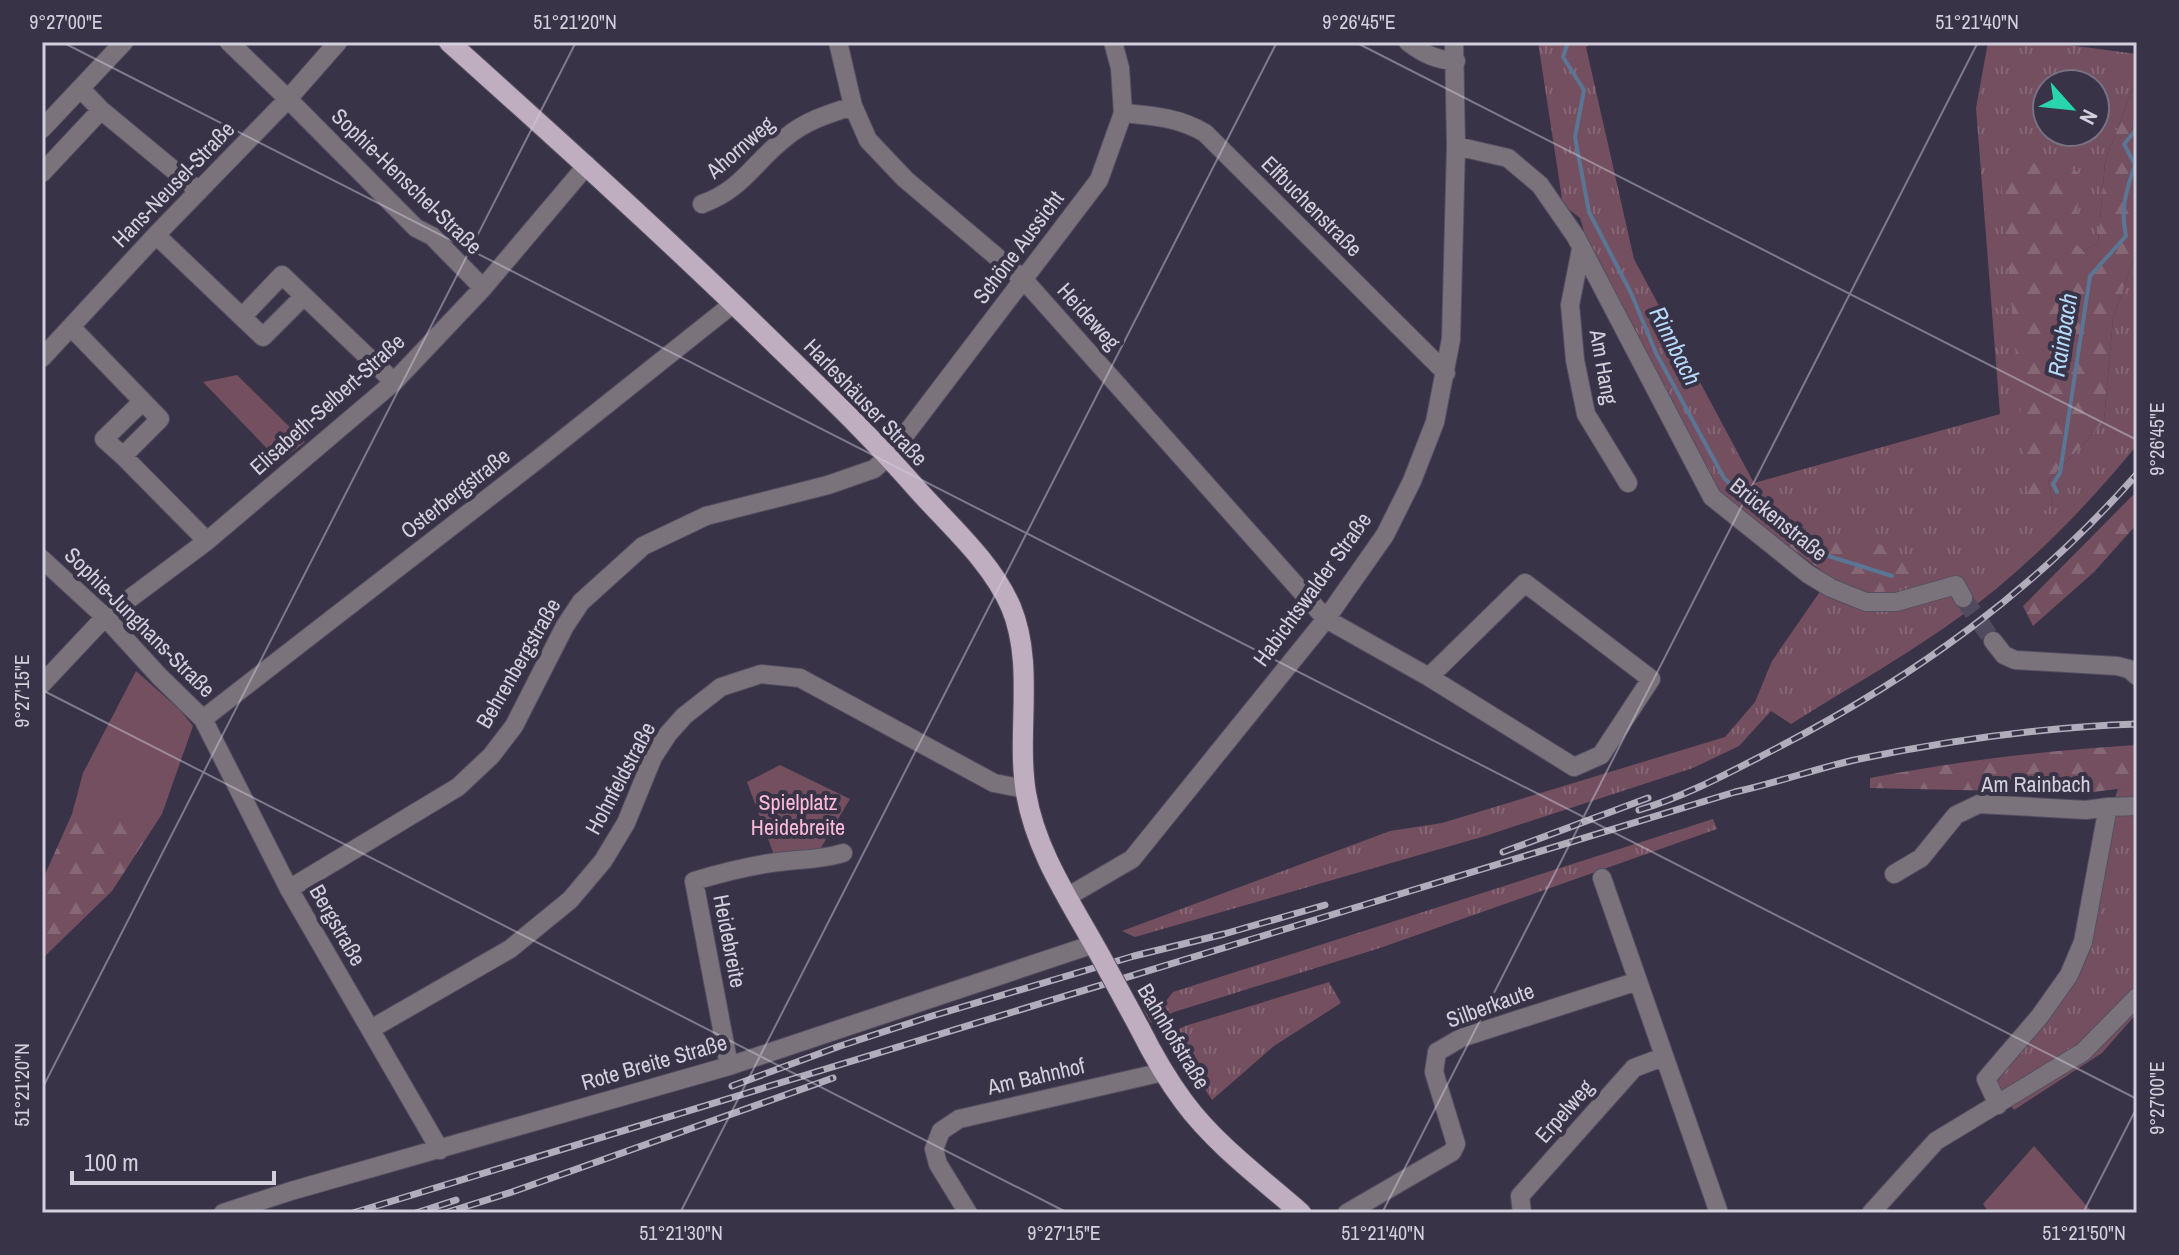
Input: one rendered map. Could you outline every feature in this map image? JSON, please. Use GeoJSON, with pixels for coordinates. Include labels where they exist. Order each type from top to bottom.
{"type":"FeatureCollection","features":[{"type":"Feature","properties":{"kind":"main road","name":"Harleshäuser Straße"},"geometry":{"type":"LineString","coordinates":[[449,42],[587,165],[734,303],[889,456],[997,578],[1020,634],[1025,789],[1041,847],[1067,897]]}},
{"type":"Feature","properties":{"kind":"main road","name":"Bahnhofstraße"},"geometry":{"type":"LineString","coordinates":[[1067,897],[1163,1072],[1185,1104],[1221,1142],[1301,1213]]}},
{"type":"Feature","properties":{"kind":"street"},"geometry":{"type":"LineString","coordinates":[[42,129],[124,42]]}},
{"type":"Feature","properties":{"kind":"street","name":"Sophie-Henschel-Straße"},"geometry":{"type":"LineString","coordinates":[[229,42],[416,228],[432,236],[483,288]]}},
{"type":"Feature","properties":{"kind":"street","name":"Hans-Neusel-Straße"},"geometry":{"type":"LineString","coordinates":[[42,358],[288,99],[338,42]]}},
{"type":"Feature","properties":{"kind":"street","name":"Heideweg"},"geometry":{"type":"LineString","coordinates":[[838,42],[853,106],[868,140],[905,179],[1024,280],[1326,619],[1429,677],[1574,767],[1601,755],[1651,679],[1525,583],[1429,677]]}},
{"type":"Feature","properties":{"kind":"street","name":"Schöne Aussicht"},"geometry":{"type":"LineString","coordinates":[[889,456],[1099,180],[1123,113],[1120,68],[1113,42]]}},
{"type":"Feature","properties":{"kind":"street"},"geometry":{"type":"LineString","coordinates":[[1408,42],[1423,54],[1439,60],[1456,61]]}},
{"type":"Feature","properties":{"kind":"street","name":"Habichtswalder Straße"},"geometry":{"type":"LineString","coordinates":[[1067,897],[1132,859],[1326,619],[1385,535],[1412,481],[1435,422],[1451,339],[1456,146],[1454,42]]}},
{"type":"Feature","properties":{"kind":"street"},"geometry":{"type":"LineString","coordinates":[[81,89],[101,110],[199,191]]}},
{"type":"Feature","properties":{"kind":"street","name":"Ahornweg"},"geometry":{"type":"LineString","coordinates":[[702,204],[743,182],[784,138],[820,116],[853,106]]}},
{"type":"Feature","properties":{"kind":"street"},"geometry":{"type":"LineString","coordinates":[[42,173],[101,110]]}},
{"type":"Feature","properties":{"kind":"street","name":"Elfbuchenstraße"},"geometry":{"type":"LineString","coordinates":[[1123,113],[1175,119],[1205,133],[1446,373]]}},
{"type":"Feature","properties":{"kind":"street"},"geometry":{"type":"LineString","coordinates":[[42,141],[58,155]]}},
{"type":"Feature","properties":{"kind":"street","name":"Brückenstraße"},"geometry":{"type":"LineString","coordinates":[[1456,146],[1508,158],[1540,185],[1581,249],[1712,497],[1808,574],[1831,588],[1866,602],[1896,602],[1956,585],[1963,598]]}},
{"type":"Feature","properties":{"kind":"street","name":"Elisabeth-Selbert-Straße"},"geometry":{"type":"LineString","coordinates":[[42,684],[105,617],[207,541],[394,382],[483,288],[587,165]]}},
{"type":"Feature","properties":{"kind":"street"},"geometry":{"type":"LineString","coordinates":[[156,235],[263,337],[304,296]]}},
{"type":"Feature","properties":{"kind":"street","name":"Am Hang"},"geometry":{"type":"LineString","coordinates":[[1581,249],[1570,305],[1575,360],[1586,414],[1628,483]]}},
{"type":"Feature","properties":{"kind":"street"},"geometry":{"type":"LineString","coordinates":[[242,317],[282,275],[394,382]]}},
{"type":"Feature","properties":{"kind":"street","name":"Osterbergstraße"},"geometry":{"type":"LineString","coordinates":[[203,719],[734,303]]}},
{"type":"Feature","properties":{"kind":"street"},"geometry":{"type":"LineString","coordinates":[[72,328],[160,419],[123,456]]}},
{"type":"Feature","properties":{"kind":"street"},"geometry":{"type":"LineString","coordinates":[[142,402],[104,439],[207,541]]}},
{"type":"Feature","properties":{"kind":"street","name":"Behrenbergstraße"},"geometry":{"type":"LineString","coordinates":[[289,889],[458,787],[491,756],[514,726],[565,626],[581,602],[643,546],[706,516],[828,485],[874,469],[889,456]]}},
{"type":"Feature","properties":{"kind":"street","name":"Sophie-Junghans-Straße"},"geometry":{"type":"LineString","coordinates":[[42,559],[105,617],[203,719]]}},
{"type":"Feature","properties":{"kind":"street"},"geometry":{"type":"LineString","coordinates":[[1993,641],[2004,655],[2015,660],[2117,666],[2129,669],[2137,676]]}},
{"type":"Feature","properties":{"kind":"street","name":"Hohnfeldstraße"},"geometry":{"type":"LineString","coordinates":[[371,1029],[510,949],[570,900],[603,861],[626,823],[653,757],[668,734],[684,716],[721,687],[761,674],[800,678],[994,783],[1025,789]]}},
{"type":"Feature","properties":{"kind":"street","name":"Bergstraße"},"geometry":{"type":"LineString","coordinates":[[203,719],[289,889],[440,1150]]}},
{"type":"Feature","properties":{"kind":"street"},"geometry":{"type":"LineString","coordinates":[[1998,1105],[1986,1079],[2040,1016],[2069,975],[2083,942],[2108,809],[2134,802]]}},
{"type":"Feature","properties":{"kind":"street","name":"Am Rainbach"},"geometry":{"type":"LineString","coordinates":[[1894,874],[1921,858],[1956,815],[1979,804],[2108,809]]}},
{"type":"Feature","properties":{"kind":"street","name":"Heidebreite"},"geometry":{"type":"LineString","coordinates":[[729,1066],[694,881],[732,870],[788,861],[820,860],[843,853]]}},
{"type":"Feature","properties":{"kind":"street"},"geometry":{"type":"LineString","coordinates":[[1602,878],[1719,1213]]}},
{"type":"Feature","properties":{"kind":"street","name":"Rote Breite Straße"},"geometry":{"type":"LineString","coordinates":[[223,1213],[729,1066],[1098,950]]}},
{"type":"Feature","properties":{"kind":"street","name":"Silberkaute"},"geometry":{"type":"LineString","coordinates":[[1347,1213],[1452,1152],[1456,1144],[1434,1072],[1437,1052],[1461,1038],[1638,981]]}},
{"type":"Feature","properties":{"kind":"street"},"geometry":{"type":"LineString","coordinates":[[1871,1213],[1936,1141],[2083,1052],[2137,997]]}},
{"type":"Feature","properties":{"kind":"street","name":"Erpelweg"},"geometry":{"type":"LineString","coordinates":[[1522,1213],[1520,1196],[1634,1068],[1663,1057]]}},
{"type":"Feature","properties":{"kind":"street","name":"Am Bahnhof"},"geometry":{"type":"LineString","coordinates":[[968,1213],[938,1164],[934,1149],[941,1131],[959,1119],[1163,1072]]}},
{"type":"Feature","properties":{"kind":"green space"},"geometry":{"type":"Polygon","coordinates":[[[1538,42],[1591,42],[1586,47],[1634,259],[1754,483],[2000,414],[1976,108],[1988,42],[2046,42],[2137,54],[2137,76],[2111,146],[2111,68],[2031,68],[2031,148],[2110,148],[2105,162],[2098,243],[2084,251],[2075,243],[2030,521],[2053,504],[2048,481],[2104,422],[2113,318],[2137,250],[2137,445],[2068,523],[1991,593],[1918,645],[1791,724],[1771,711],[1739,746],[1693,768],[1485,836],[1135,937],[1122,931],[1390,831],[1442,823],[1725,737],[1755,702],[1772,661],[1830,577],[1872,595],[1811,535],[1787,545],[1717,492],[1589,248],[1580,218],[1563,205],[1538,42]]]}},
{"type":"Feature","properties":{"kind":"green space"},"geometry":{"type":"Polygon","coordinates":[[[2137,76],[2137,250],[2113,318],[2104,422],[2048,481],[2053,504],[2030,522],[2000,169],[2058,159],[2080,174],[2075,243],[2084,251],[2098,243],[2105,162],[2137,76]]]}},
{"type":"Feature","properties":{"kind":"green space"},"geometry":{"type":"Polygon","coordinates":[[[237,375],[305,442],[280,462],[203,382],[237,375]]]}},
{"type":"Feature","properties":{"kind":"green space"},"geometry":{"type":"Polygon","coordinates":[[[2137,491],[2137,524],[2094,572],[2033,626],[2023,606],[2137,491]]]}},
{"type":"Feature","properties":{"kind":"green space"},"geometry":{"type":"Polygon","coordinates":[[[1811,535],[1891,546],[1920,582],[1872,595],[1830,577],[1787,545],[1811,535]]]}},
{"type":"Feature","properties":{"kind":"green space"},"geometry":{"type":"Polygon","coordinates":[[[136,671],[180,710],[193,726],[162,814],[72,814],[83,773],[136,671]]]}},
{"type":"Feature","properties":{"kind":"green space"},"geometry":{"type":"Polygon","coordinates":[[[2137,745],[2137,779],[2118,789],[2084,793],[1870,788],[1870,778],[1937,766],[2036,753],[2137,745]]]}},
{"type":"Feature","properties":{"kind":"green space","name":"Spielplatz Heidebreite"},"geometry":{"type":"Polygon","coordinates":[[[780,765],[850,799],[819,851],[774,855],[747,782],[780,765]]]}},
{"type":"Feature","properties":{"kind":"green space"},"geometry":{"type":"Polygon","coordinates":[[[2135,779],[2137,1013],[2102,1053],[2014,1110],[1991,1079],[2070,983],[2112,807],[2118,789],[2135,779]]]}},
{"type":"Feature","properties":{"kind":"green space"},"geometry":{"type":"Polygon","coordinates":[[[72,814],[162,814],[112,891],[42,959],[42,881],[72,814]]]}},
{"type":"Feature","properties":{"kind":"green space"},"geometry":{"type":"Polygon","coordinates":[[[1713,819],[1717,829],[1380,948],[1174,1012],[1151,1023],[1143,1009],[1166,1001],[1173,992],[1713,819]]]}},
{"type":"Feature","properties":{"kind":"green space"},"geometry":{"type":"Polygon","coordinates":[[[1329,982],[1341,1003],[1274,1046],[1212,1100],[1169,1034],[1185,1026],[1329,982]]]}},
{"type":"Feature","properties":{"kind":"green space"},"geometry":{"type":"Polygon","coordinates":[[[2034,1146],[2093,1213],[1989,1213],[1983,1204],[2034,1146]]]}},
{"type":"Feature","properties":{"kind":"waterway","name":"Rinnbach"},"geometry":{"type":"LineString","coordinates":[[1568,42],[1563,57],[1584,90],[1575,137],[1589,212],[1631,293],[1656,353],[1724,478],[1762,515],[1819,553],[1892,576]]}},
{"type":"Feature","properties":{"kind":"waterway","name":"Rainbach"},"geometry":{"type":"LineString","coordinates":[[2057,492],[2053,484],[2060,473],[2090,276],[2126,236],[2125,200],[2135,165],[2124,144],[2135,131],[2137,107]]}},
{"type":"Feature","properties":{"kind":"tunnel"},"geometry":{"type":"LineString","coordinates":[[1963,598],[1993,641]]}},
{"type":"Feature","properties":{"kind":"railway"},"geometry":{"type":"LineString","coordinates":[[1639,810],[1692,790],[1777,748],[1925,661],[2057,556],[2137,474]]}},
{"type":"Feature","properties":{"kind":"railway"},"geometry":{"type":"LineString","coordinates":[[353,1213],[1735,792],[1843,763],[1928,746],[2032,731],[2137,724]]}},
{"type":"Feature","properties":{"kind":"railway"},"geometry":{"type":"LineString","coordinates":[[1503,852],[1648,798]]}},
{"type":"Feature","properties":{"kind":"railway"},"geometry":{"type":"LineString","coordinates":[[732,1086],[932,1016],[1134,956],[1325,905]]}},
{"type":"Feature","properties":{"kind":"railway"},"geometry":{"type":"LineString","coordinates":[[445,1213],[833,1078]]}},
{"type":"Feature","properties":{"kind":"railway"},"geometry":{"type":"LineString","coordinates":[[416,1213],[456,1200]]}}]}
